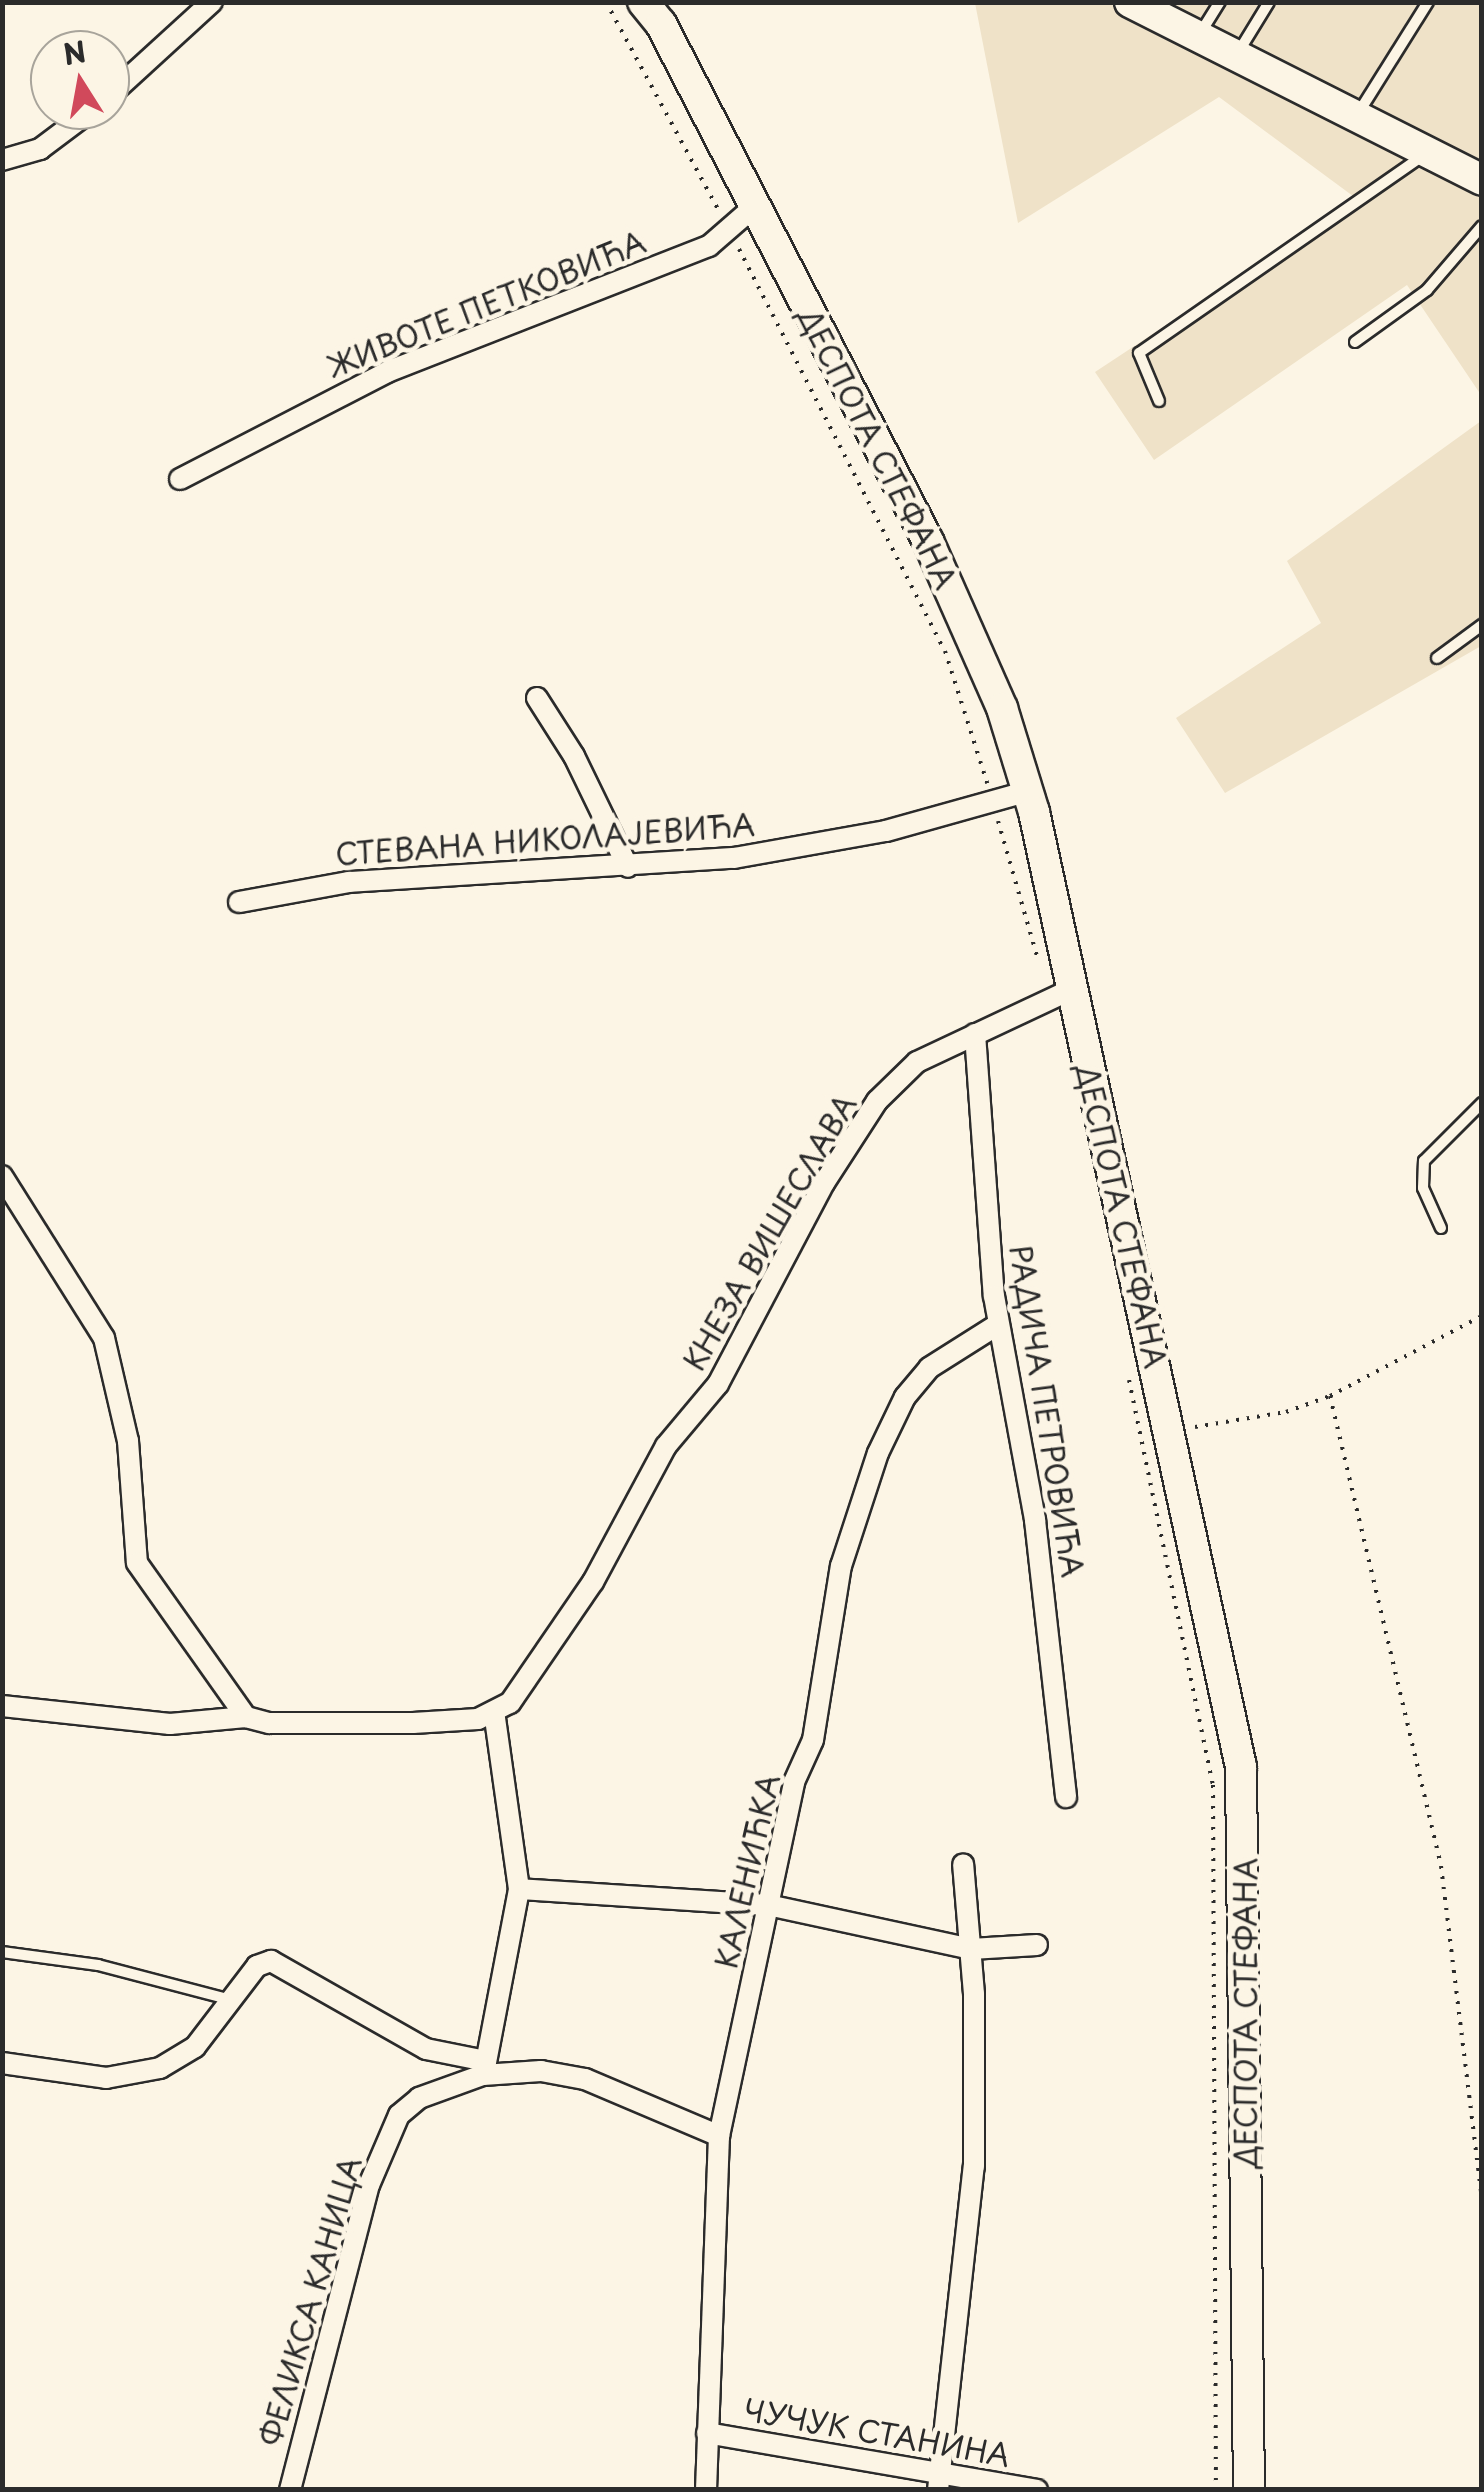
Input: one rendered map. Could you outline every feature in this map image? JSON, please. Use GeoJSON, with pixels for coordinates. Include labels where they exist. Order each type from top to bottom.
{"type":"FeatureCollection","features":[{"type":"Feature","properties":{"kind":"main road"},"geometry":{"type":"LineString","coordinates":[[1130,2],[1482,180]]}},
{"type":"Feature","properties":{"kind":"main road","name":"ДЕСПОТА СТЕФАНА"},"geometry":{"type":"LineString","coordinates":[[654,10],[928,541],[1002,708],[1029,791],[1060,992],[1171,1434],[1242,1779],[1249,2490]]}},
{"type":"Feature","properties":{"kind":"street"},"geometry":{"type":"LineString","coordinates":[[130,77],[212,2]]}},
{"type":"Feature","properties":{"kind":"street"},"geometry":{"type":"LineString","coordinates":[[2,160],[40,149],[65,130]]}},
{"type":"Feature","properties":{"kind":"street","name":"ЖИВОТЕ ПЕТКОВИЋА"},"geometry":{"type":"LineString","coordinates":[[180,479],[387,372],[616,287],[731,234],[755,206]]}},
{"type":"Feature","properties":{"kind":"street"},"geometry":{"type":"LineString","coordinates":[[536,698],[574,756],[628,866]]}},
{"type":"Feature","properties":{"kind":"street","name":"СТЕВАНА НИКОЛАЈЕВИЋА"},"geometry":{"type":"LineString","coordinates":[[238,902],[349,882],[628,866],[814,845],[1029,791]]}},
{"type":"Feature","properties":{"kind":"street","name":"КНЕЗА ВИШЕСЛАВА"},"geometry":{"type":"LineString","coordinates":[[494,1712],[526,1687],[593,1582],[666,1446],[718,1384],[866,1115],[916,1062],[1060,992]]}},
{"type":"Feature","properties":{"kind":"street","name":"РАДИЧА ПЕТРОВИЋА"},"geometry":{"type":"LineString","coordinates":[[975,1034],[997,1325],[1035,1520],[1066,1797]]}},
{"type":"Feature","properties":{"kind":"street"},"geometry":{"type":"LineString","coordinates":[[2,1176],[104,1338],[128,1440],[138,1563],[246,1717]]}},
{"type":"Feature","properties":{"kind":"street","name":"КАЛЕНИЋКА"},"geometry":{"type":"LineString","coordinates":[[706,2490],[719,2136],[794,1782],[816,1725],[841,1566],[892,1418],[929,1368],[997,1325]]}},
{"type":"Feature","properties":{"kind":"street"},"geometry":{"type":"LineString","coordinates":[[2,1706],[170,1724],[246,1717],[270,1723],[428,1723],[494,1712],[519,1889],[484,2068]]}},
{"type":"Feature","properties":{"kind":"street"},"geometry":{"type":"LineString","coordinates":[[938,2482],[974,2166],[971,1948],[962,1864]]}},
{"type":"Feature","properties":{"kind":"street"},"geometry":{"type":"LineString","coordinates":[[519,1889],[768,1905],[971,1948],[1038,1945]]}},
{"type":"Feature","properties":{"kind":"street"},"geometry":{"type":"LineString","coordinates":[[2,2063],[106,2078],[160,2068],[195,2047],[256,1966],[271,1961],[426,2049],[484,2068],[542,2071],[584,2079],[719,2136]]}},
{"type":"Feature","properties":{"kind":"street","name":"ФЕЛИКСА КАНИЦА"},"geometry":{"type":"LineString","coordinates":[[290,2490],[369,2184],[398,2116],[442,2087],[484,2068]]}},
{"type":"Feature","properties":{"kind":"street","name":"ЧУЧУК СТАНИНА"},"geometry":{"type":"LineString","coordinates":[[707,2433],[938,2482],[1038,2490]]}},
{"type":"Feature","properties":{"kind":"lane"},"geometry":{"type":"LineString","coordinates":[[1198,37],[1220,2]]}},
{"type":"Feature","properties":{"kind":"lane"},"geometry":{"type":"LineString","coordinates":[[1236,56],[1269,2]]}},
{"type":"Feature","properties":{"kind":"lane"},"geometry":{"type":"LineString","coordinates":[[1356,117],[1428,2]]}},
{"type":"Feature","properties":{"kind":"lane"},"geometry":{"type":"LineString","coordinates":[[1159,400],[1139,353],[1426,152]]}},
{"type":"Feature","properties":{"kind":"lane"},"geometry":{"type":"LineString","coordinates":[[1356,342],[1426,290],[1482,226]]}},
{"type":"Feature","properties":{"kind":"lane"},"geometry":{"type":"LineString","coordinates":[[1437,658],[1482,625]]}},
{"type":"Feature","properties":{"kind":"lane"},"geometry":{"type":"LineString","coordinates":[[1442,1228],[1423,1188],[1424,1161],[1482,1104]]}},
{"type":"Feature","properties":{"kind":"lane"},"geometry":{"type":"LineString","coordinates":[[2,1952],[98,1965],[233,2001]]}},
{"type":"Feature","properties":{"kind":"path"},"geometry":{"type":"LineString","coordinates":[[606,2],[731,234],[945,651],[1060,992]]}},
{"type":"Feature","properties":{"kind":"path"},"geometry":{"type":"LineString","coordinates":[[1171,1434],[1286,1412],[1330,1396],[1482,1316]]}},
{"type":"Feature","properties":{"kind":"path"},"geometry":{"type":"LineString","coordinates":[[1125,1361],[1214,1785],[1216,2490]]}},
{"type":"Feature","properties":{"kind":"path"},"geometry":{"type":"LineString","coordinates":[[1330,1396],[1441,1866],[1482,2201]]}},
{"type":"Feature","properties":{"kind":"shaded area"},"geometry":{"type":"Polygon","coordinates":[[[975,3],[1481,3],[1481,395],[1407,285],[1154,460],[1095,372],[1357,199],[1219,97],[1018,223],[975,3]]]}},
{"type":"Feature","properties":{"kind":"shaded area"},"geometry":{"type":"Polygon","coordinates":[[[1481,421],[1481,646],[1225,793],[1176,718],[1321,623],[1287,561],[1481,421]]]}}]}
